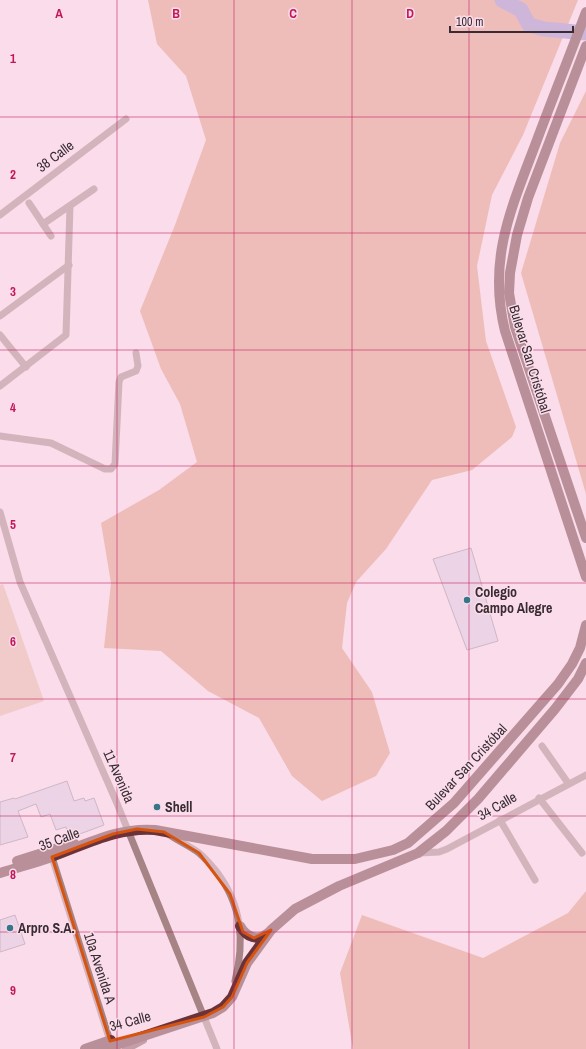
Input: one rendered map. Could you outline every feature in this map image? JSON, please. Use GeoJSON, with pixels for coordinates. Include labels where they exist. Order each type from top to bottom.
{"type":"FeatureCollection","features":[{"type":"Feature","properties":{"kind":"main road","name":"Bulevar San Cristóbal"},"geometry":{"type":"LineString","coordinates":[[586,12],[517,194],[501,247],[498,270],[499,308],[505,331],[586,578]]}},
{"type":"Feature","properties":{"kind":"main road","name":"Bulevar San Cristóbal"},"geometry":{"type":"LineString","coordinates":[[586,46],[528,198],[517,235],[510,273],[509,293],[515,327],[586,538]]}},
{"type":"Feature","properties":{"kind":"main road","name":"Bulevar San Cristóbal"},"geometry":{"type":"LineString","coordinates":[[128,830],[145,829],[312,859],[328,860],[355,859],[374,856],[408,843],[454,803],[558,684],[572,664],[580,648],[586,625]]}},
{"type":"Feature","properties":{"kind":"main road","name":"Bulevar San Cristóbal"},"geometry":{"type":"LineString","coordinates":[[204,1017],[224,1006],[232,997],[247,963],[271,930],[302,905],[339,886],[418,853],[446,831],[478,799],[569,693],[586,663]]}},
{"type":"Feature","properties":{"kind":"main road","name":"35 Calle"},"geometry":{"type":"LineString","coordinates":[[0,873],[52,857],[113,834],[128,830]]}},
{"type":"Feature","properties":{"kind":"main road"},"geometry":{"type":"LineString","coordinates":[[0,866],[57,847],[113,834]]}},
{"type":"Feature","properties":{"kind":"main road"},"geometry":{"type":"LineString","coordinates":[[240,926],[243,932],[254,938],[261,938],[271,930]]}},
{"type":"Feature","properties":{"kind":"main road","name":"34 Calle"},"geometry":{"type":"LineString","coordinates":[[85,1049],[154,1034],[204,1017]]}},
{"type":"Feature","properties":{"kind":"main road","name":"34 Calle"},"geometry":{"type":"LineString","coordinates":[[107,1045],[153,1028],[184,1024]]}},
{"type":"Feature","properties":{"kind":"main road"},"geometry":{"type":"LineString","coordinates":[[126,1049],[154,1034]]}},
{"type":"Feature","properties":{"kind":"street","name":"38 Calle"},"geometry":{"type":"LineString","coordinates":[[0,215],[126,118]]}},
{"type":"Feature","properties":{"kind":"street"},"geometry":{"type":"LineString","coordinates":[[43,224],[94,189]]}},
{"type":"Feature","properties":{"kind":"street"},"geometry":{"type":"LineString","coordinates":[[29,203],[51,236]]}},
{"type":"Feature","properties":{"kind":"street"},"geometry":{"type":"LineString","coordinates":[[0,386],[26,368],[66,335],[70,206]]}},
{"type":"Feature","properties":{"kind":"street"},"geometry":{"type":"LineString","coordinates":[[0,316],[69,265]]}},
{"type":"Feature","properties":{"kind":"street"},"geometry":{"type":"LineString","coordinates":[[0,334],[26,368]]}},
{"type":"Feature","properties":{"kind":"street"},"geometry":{"type":"LineString","coordinates":[[0,436],[51,443],[105,469],[111,469],[115,464],[119,382],[121,377],[136,371],[138,366],[136,353]]}},
{"type":"Feature","properties":{"kind":"street","name":"11 Avenida"},"geometry":{"type":"LineString","coordinates":[[0,512],[20,582],[128,830],[132,844],[217,1049]]}},
{"type":"Feature","properties":{"kind":"street"},"geometry":{"type":"LineString","coordinates":[[542,746],[568,783]]}},
{"type":"Feature","properties":{"kind":"street","name":"34 Calle"},"geometry":{"type":"LineString","coordinates":[[418,853],[439,852],[447,849],[539,798],[586,775]]}},
{"type":"Feature","properties":{"kind":"street"},"geometry":{"type":"LineString","coordinates":[[539,798],[582,853]]}},
{"type":"Feature","properties":{"kind":"street"},"geometry":{"type":"LineString","coordinates":[[500,820],[535,880]]}},
{"type":"Feature","properties":{"kind":"street"},"geometry":{"type":"LineString","coordinates":[[164,832],[199,854],[209,863],[230,894],[240,926],[239,963],[232,997]]}},
{"type":"Feature","properties":{"kind":"street","name":"10a Avenida A"},"geometry":{"type":"LineString","coordinates":[[52,857],[107,1045]]}},
{"type":"Feature","properties":{"kind":"highlighted area"},"geometry":{"type":"Polygon","coordinates":[[[137,829],[164,832],[199,853],[230,894],[243,932],[254,938],[271,930],[247,963],[232,997],[223,1007],[204,1017],[110,1041],[52,857],[113,834],[137,829]]]}},
{"type":"Feature","properties":{"kind":"shaded area"},"geometry":{"type":"Polygon","coordinates":[[[148,0],[578,0],[523,135],[492,195],[477,266],[486,341],[516,427],[512,437],[472,470],[432,480],[386,549],[356,582],[347,603],[342,648],[372,692],[390,753],[376,776],[322,801],[292,776],[259,718],[208,691],[161,651],[104,648],[111,583],[101,523],[159,490],[197,462],[180,404],[161,369],[140,311],[175,225],[206,140],[186,76],[157,44],[148,0]]]}},
{"type":"Feature","properties":{"kind":"shaded area"},"geometry":{"type":"Polygon","coordinates":[[[586,91],[586,494],[521,273],[560,143],[586,91]]]}},
{"type":"Feature","properties":{"kind":"shaded area"},"geometry":{"type":"Polygon","coordinates":[[[3,584],[44,701],[0,716],[0,585],[3,584]]]}},
{"type":"Feature","properties":{"kind":"shaded area"},"geometry":{"type":"Polygon","coordinates":[[[586,891],[586,1049],[353,1049],[340,973],[362,915],[483,958],[568,913],[586,891]]]}},
{"type":"Feature","properties":{"kind":"building","name":"Colegio Campo Alegre"},"geometry":{"type":"Polygon","coordinates":[[[471,548],[498,641],[467,650],[433,559],[471,548]]]}},
{"type":"Feature","properties":{"kind":"building"},"geometry":{"type":"Polygon","coordinates":[[[67,781],[74,801],[84,798],[85,801],[94,798],[104,825],[69,838],[66,827],[56,830],[50,814],[41,817],[36,804],[18,811],[28,837],[0,845],[0,802],[15,799],[67,781]]]}},
{"type":"Feature","properties":{"kind":"building","name":"Arpro S.A."},"geometry":{"type":"Polygon","coordinates":[[[15,915],[25,944],[0,952],[0,920],[15,915]]]}},
{"type":"Feature","properties":{"kind":"waterway"},"geometry":{"type":"LineString","coordinates":[[502,0],[521,10],[529,25],[544,29],[586,33]]}},
{"type":"Feature","properties":{"kind":"place","name":"Colegio Campo Alegre"},"geometry":{"type":"Point","coordinates":[467,600]}},
{"type":"Feature","properties":{"kind":"place","name":"Shell"},"geometry":{"type":"Point","coordinates":[157,807]}},
{"type":"Feature","properties":{"kind":"place","name":"Arpro S.A."},"geometry":{"type":"Point","coordinates":[10,928]}}]}
